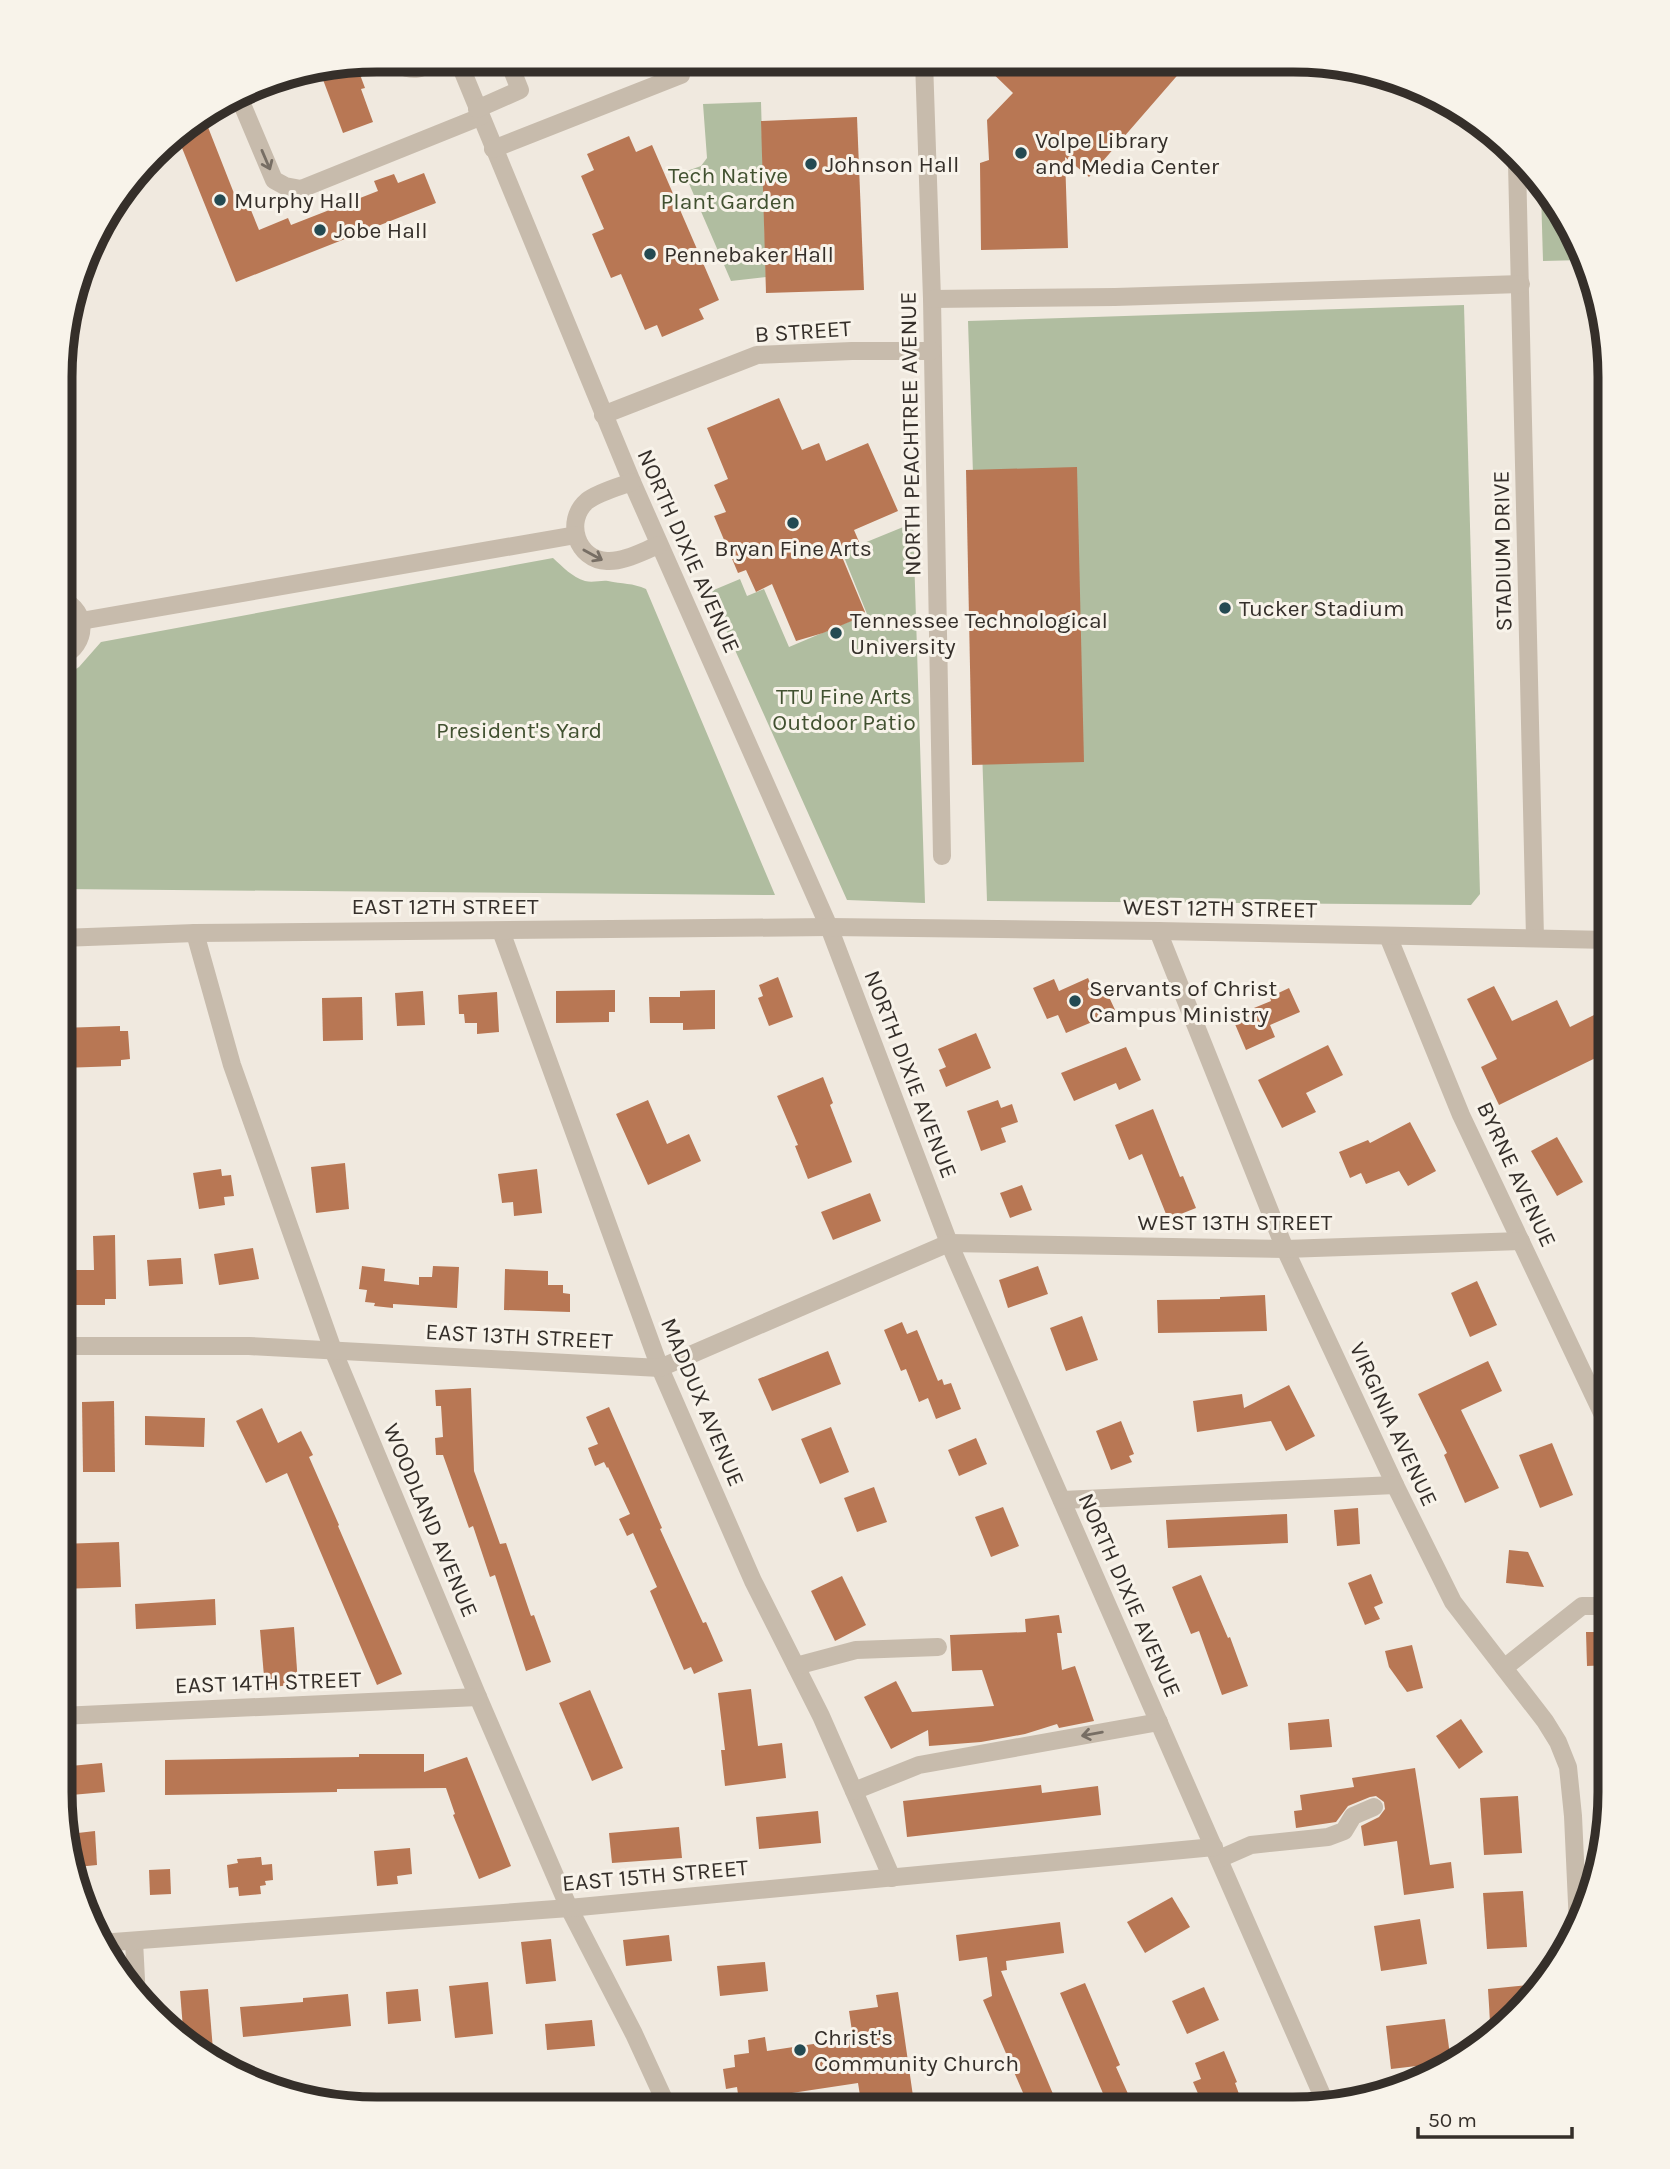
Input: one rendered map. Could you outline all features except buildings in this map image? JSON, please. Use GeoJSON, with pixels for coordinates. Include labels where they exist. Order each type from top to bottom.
{"type":"FeatureCollection","features":[{"type":"Feature","properties":{"kind":"street","name":"NORTH DIXIE AVENUE"},"geometry":{"type":"LineString","coordinates":[[463,72],[603,415],[829,927],[949,1243],[1322,2096]]}},
{"type":"Feature","properties":{"kind":"street"},"geometry":{"type":"LineString","coordinates":[[242,103],[274,180],[285,186],[301,189],[479,113],[520,90],[513,72]]}},
{"type":"Feature","properties":{"kind":"street"},"geometry":{"type":"LineString","coordinates":[[493,149],[681,75],[682,72]]}},
{"type":"Feature","properties":{"kind":"street","name":"NORTH PEACHTREE AVENUE"},"geometry":{"type":"LineString","coordinates":[[924,72],[932,299],[942,856]]}},
{"type":"Feature","properties":{"kind":"street","name":"STADIUM DRIVE"},"geometry":{"type":"LineString","coordinates":[[1517,171],[1535,938]]}},
{"type":"Feature","properties":{"kind":"street"},"geometry":{"type":"LineString","coordinates":[[932,299],[1115,298],[1521,284]]}},
{"type":"Feature","properties":{"kind":"street","name":"B STREET"},"geometry":{"type":"LineString","coordinates":[[603,415],[757,355],[932,351]]}},
{"type":"Feature","properties":{"kind":"street"},"geometry":{"type":"LineString","coordinates":[[632,482],[589,500],[576,517],[576,535],[582,548],[599,560],[620,559],[659,545]]}},
{"type":"Feature","properties":{"kind":"street"},"geometry":{"type":"LineString","coordinates":[[81,621],[576,535]]}},
{"type":"Feature","properties":{"kind":"street"},"geometry":{"type":"LineString","coordinates":[[72,607],[81,621],[82,635],[72,650]]}},
{"type":"Feature","properties":{"kind":"street","name":"WEST 12TH STREET"},"geometry":{"type":"LineString","coordinates":[[829,927],[1598,940]]}},
{"type":"Feature","properties":{"kind":"street","name":"EAST 12TH STREET"},"geometry":{"type":"LineString","coordinates":[[72,938],[195,933],[829,927]]}},
{"type":"Feature","properties":{"kind":"street","name":"MADDUX AVENUE"},"geometry":{"type":"LineString","coordinates":[[501,931],[660,1368],[753,1581],[821,1716],[892,1878]]}},
{"type":"Feature","properties":{"kind":"street","name":"VIRGINIA AVENUE"},"geometry":{"type":"LineString","coordinates":[[1157,931],[1285,1249],[1395,1485],[1453,1602],[1559,1742],[1568,1767],[1577,1904]]}},
{"type":"Feature","properties":{"kind":"street","name":"WOODLAND AVENUE"},"geometry":{"type":"LineString","coordinates":[[195,933],[232,1065],[333,1350],[569,1908],[634,2034],[663,2097]]}},
{"type":"Feature","properties":{"kind":"street","name":"BYRNE AVENUE"},"geometry":{"type":"LineString","coordinates":[[1388,936],[1461,1115],[1598,1405]]}},
{"type":"Feature","properties":{"kind":"street","name":"WEST 13TH STREET"},"geometry":{"type":"LineString","coordinates":[[949,1243],[1285,1249],[1521,1241]]}},
{"type":"Feature","properties":{"kind":"street","name":"EAST 13TH STREET"},"geometry":{"type":"LineString","coordinates":[[72,1346],[249,1346],[660,1368],[949,1243]]}},
{"type":"Feature","properties":{"kind":"street"},"geometry":{"type":"LineString","coordinates":[[1062,1500],[1395,1485]]}},
{"type":"Feature","properties":{"kind":"street"},"geometry":{"type":"LineString","coordinates":[[1504,1668],[1583,1606],[1598,1606]]}},
{"type":"Feature","properties":{"kind":"street"},"geometry":{"type":"LineString","coordinates":[[796,1666],[856,1650],[938,1647]]}},
{"type":"Feature","properties":{"kind":"street","name":"EAST 14TH STREET"},"geometry":{"type":"LineString","coordinates":[[72,1715],[478,1697]]}},
{"type":"Feature","properties":{"kind":"street"},"geometry":{"type":"LineString","coordinates":[[854,1791],[919,1765],[1159,1722]]}},
{"type":"Feature","properties":{"kind":"street","name":"EAST 15TH STREET"},"geometry":{"type":"LineString","coordinates":[[112,1943],[569,1908],[892,1878],[1216,1853],[1251,1845],[1328,1837],[1344,1831],[1353,1816],[1374,1807]]}},
{"type":"Feature","properties":{"kind":"street"},"geometry":{"type":"LineString","coordinates":[[134,1941],[136,1979]]}},
{"type":"Feature","properties":{"kind":"green space","name":"Tech Native Plant Garden"},"geometry":{"type":"Polygon","coordinates":[[[761,102],[766,277],[731,281],[684,172],[701,166],[707,158],[703,104],[761,102]]]}},
{"type":"Feature","properties":{"kind":"green space"},"geometry":{"type":"Polygon","coordinates":[[[1541,199],[1575,260],[1543,261],[1541,199]]]}},
{"type":"Feature","properties":{"kind":"green space","name":"Tucker Stadium"},"geometry":{"type":"Polygon","coordinates":[[[1464,305],[1480,894],[1471,905],[987,901],[968,321],[1464,305]]]}},
{"type":"Feature","properties":{"kind":"green space","name":"TTU Fine Arts Outdoor Patio"},"geometry":{"type":"Polygon","coordinates":[[[913,523],[925,903],[847,900],[709,592],[740,579],[747,596],[764,589],[789,647],[867,614],[842,552],[913,523]]]}},
{"type":"Feature","properties":{"kind":"green space","name":"President's Yard"},"geometry":{"type":"Polygon","coordinates":[[[553,558],[585,581],[608,581],[646,589],[775,895],[72,889],[72,672],[101,642],[553,558]]]}},
{"type":"Feature","properties":{"kind":"place","name":"Volpe Library and Media Center"},"geometry":{"type":"Point","coordinates":[1021,153]}},
{"type":"Feature","properties":{"kind":"place","name":"Johnson Hall"},"geometry":{"type":"Point","coordinates":[811,164]}},
{"type":"Feature","properties":{"kind":"place","name":"Murphy Hall"},"geometry":{"type":"Point","coordinates":[220,200]}},
{"type":"Feature","properties":{"kind":"place","name":"Jobe Hall"},"geometry":{"type":"Point","coordinates":[320,230]}},
{"type":"Feature","properties":{"kind":"place","name":"Pennebaker Hall"},"geometry":{"type":"Point","coordinates":[650,254]}},
{"type":"Feature","properties":{"kind":"place","name":"Bryan Fine Arts"},"geometry":{"type":"Point","coordinates":[793,523]}},
{"type":"Feature","properties":{"kind":"place","name":"Tucker Stadium"},"geometry":{"type":"Point","coordinates":[1225,608]}},
{"type":"Feature","properties":{"kind":"place","name":"Tennessee Technological University"},"geometry":{"type":"Point","coordinates":[836,633]}},
{"type":"Feature","properties":{"kind":"place","name":"Servants of Christ Campus Ministry"},"geometry":{"type":"Point","coordinates":[1075,1001]}},
{"type":"Feature","properties":{"kind":"place","name":"Christ's Community Church"},"geometry":{"type":"Point","coordinates":[800,2050]}}]}
